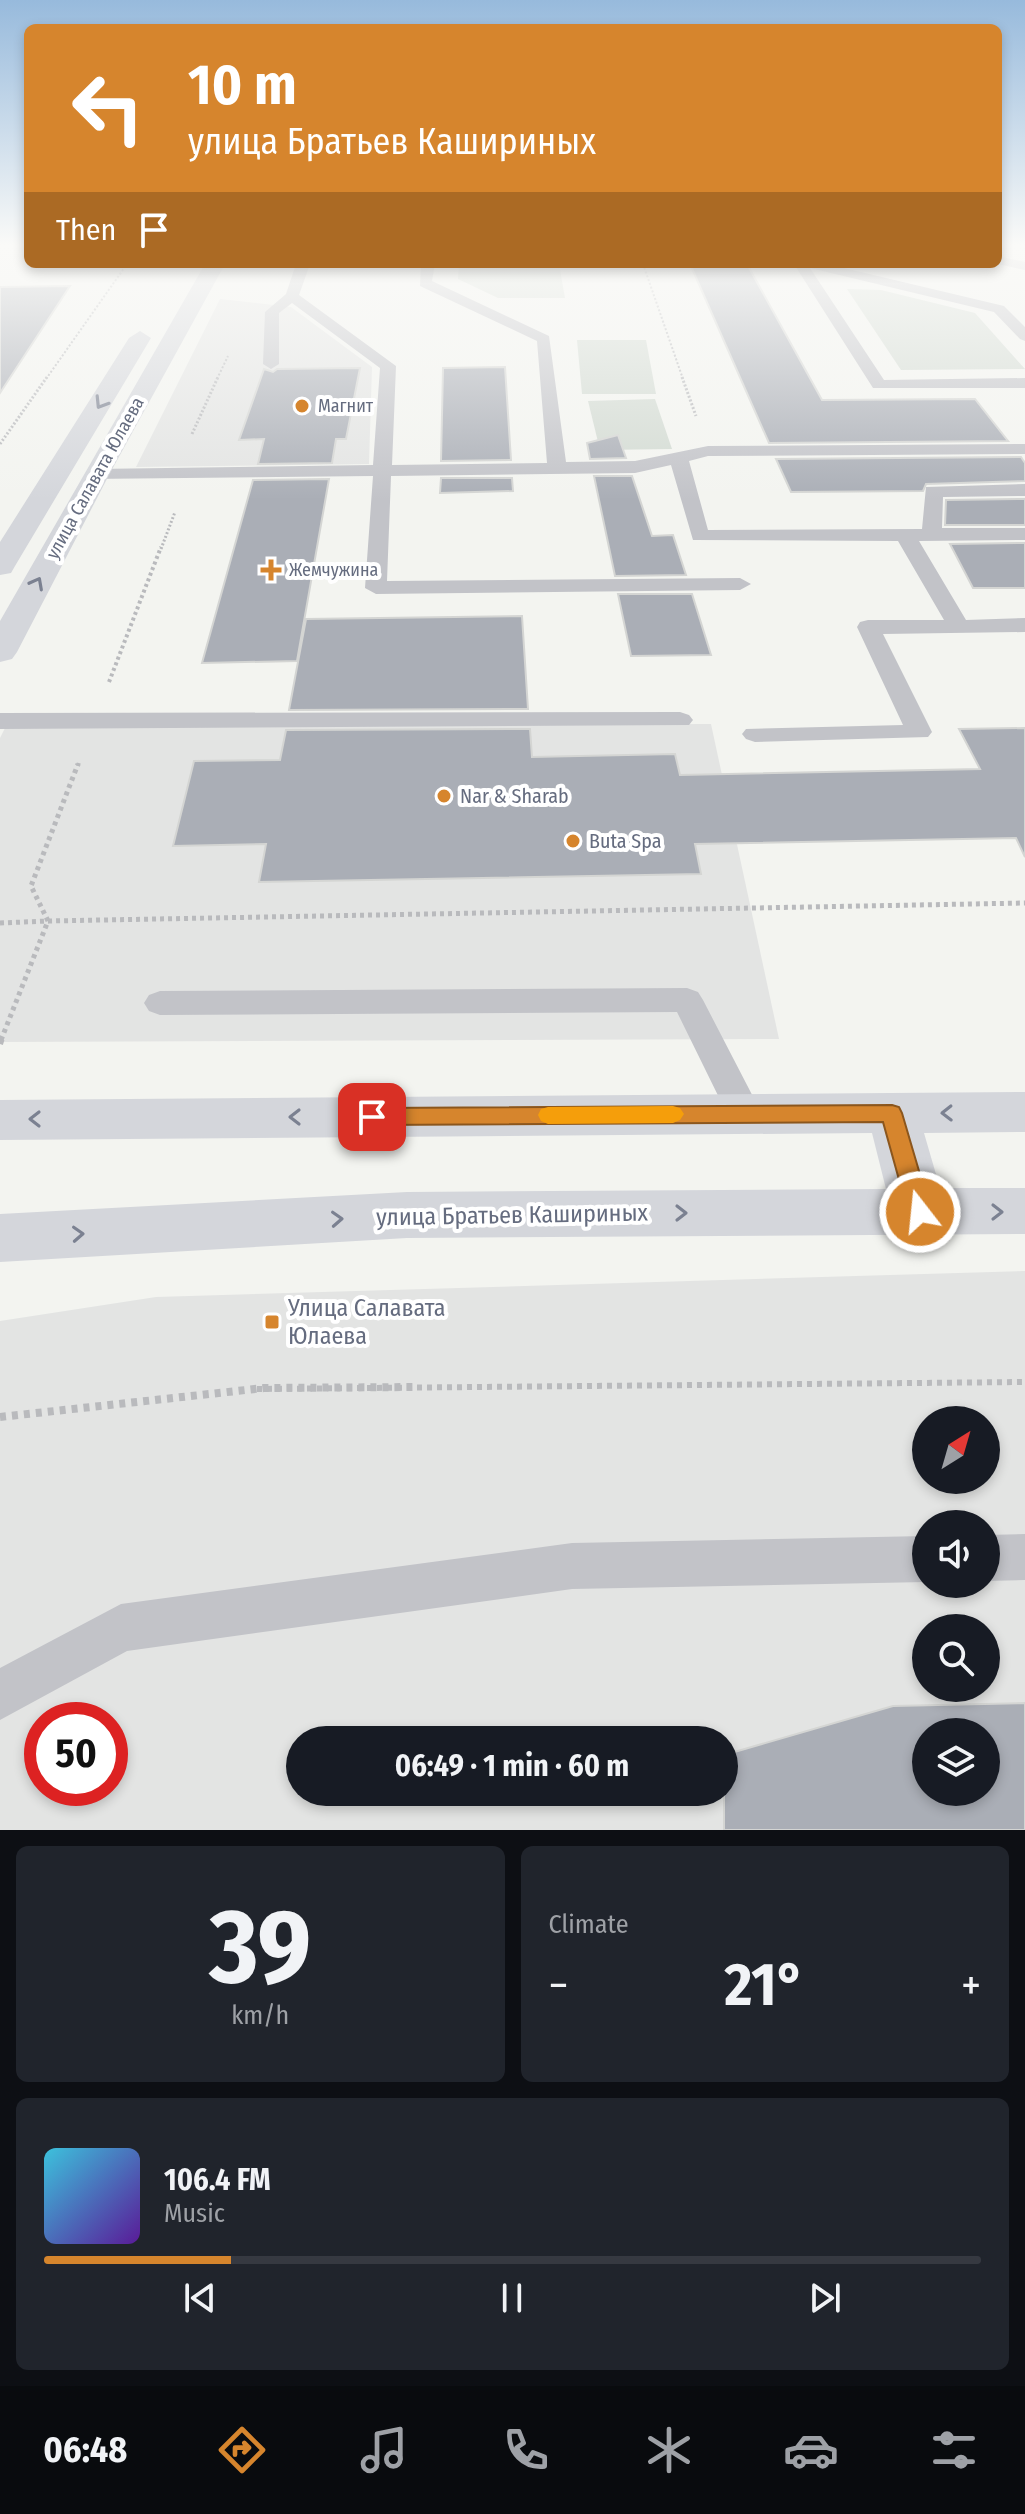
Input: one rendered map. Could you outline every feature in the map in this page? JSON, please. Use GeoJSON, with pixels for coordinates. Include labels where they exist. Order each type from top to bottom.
{"type":"FeatureCollection","features":[{"type":"Feature","properties":{"kind":"main road","name":"улица Салавата Юлаева"},"geometry":{"type":"LineString","coordinates":[[0,566],[146,328]]}},
{"type":"Feature","properties":{"kind":"main road","name":"улица Салавата Юлаева"},"geometry":{"type":"LineString","coordinates":[[0,652],[178,328]]}},
{"type":"Feature","properties":{"kind":"main road"},"geometry":{"type":"LineString","coordinates":[[0,1120],[1025,1112]]}},
{"type":"Feature","properties":{"kind":"main road"},"geometry":{"type":"LineString","coordinates":[[892,1113],[920,1212]]}},
{"type":"Feature","properties":{"kind":"main road","name":"улица Братьев Кашириных"},"geometry":{"type":"LineString","coordinates":[[0,1238],[407,1215],[1025,1211]]}},
{"type":"Feature","properties":{"kind":"lane"},"geometry":{"type":"LineString","coordinates":[[271,364],[272,328]]}},
{"type":"Feature","properties":{"kind":"lane"},"geometry":{"type":"LineString","coordinates":[[336,328],[388,366],[376,588],[740,584]]}},
{"type":"Feature","properties":{"kind":"lane"},"geometry":{"type":"LineString","coordinates":[[521,328],[544,339],[557,467]]}},
{"type":"Feature","properties":{"kind":"lane"},"geometry":{"type":"LineString","coordinates":[[843,328],[879,385],[1025,383]]}},
{"type":"Feature","properties":{"kind":"lane"},"geometry":{"type":"LineString","coordinates":[[95,475],[635,467],[708,451],[1025,449]]}},
{"type":"Feature","properties":{"kind":"lane"},"geometry":{"type":"LineString","coordinates":[[679,459],[700,536],[1025,534]]}},
{"type":"Feature","properties":{"kind":"lane"},"geometry":{"type":"LineString","coordinates":[[932,535],[933,491],[1025,490]]}},
{"type":"Feature","properties":{"kind":"lane"},"geometry":{"type":"LineString","coordinates":[[905,535],[959,627]]}},
{"type":"Feature","properties":{"kind":"lane"},"geometry":{"type":"LineString","coordinates":[[755,734],[919,732],[868,627],[1025,625]]}},
{"type":"Feature","properties":{"kind":"lane"},"geometry":{"type":"LineString","coordinates":[[0,721],[680,720]]}},
{"type":"Feature","properties":{"kind":"lane"},"geometry":{"type":"LineString","coordinates":[[160,1003],[687,1000],[744,1114]]}},
{"type":"Feature","properties":{"kind":"lane"},"geometry":{"type":"LineString","coordinates":[[1000,1558],[1025,1557]]}},
{"type":"Feature","properties":{"kind":"lane"},"geometry":{"type":"LineString","coordinates":[[0,1695],[121,1628],[572,1566],[912,1559]]}},
{"type":"Feature","properties":{"kind":"path"},"geometry":{"type":"LineString","coordinates":[[0,444],[82,328]]}},
{"type":"Feature","properties":{"kind":"path"},"geometry":{"type":"LineString","coordinates":[[665,328],[708,451]]}},
{"type":"Feature","properties":{"kind":"path"},"geometry":{"type":"LineString","coordinates":[[0,1044],[48,921],[31,886],[186,483],[174,475],[231,348]]}},
{"type":"Feature","properties":{"kind":"path"},"geometry":{"type":"LineString","coordinates":[[0,923],[1025,903]]}},
{"type":"Feature","properties":{"kind":"path"},"geometry":{"type":"LineString","coordinates":[[0,1417],[264,1388],[1025,1382]]}},
{"type":"Feature","properties":{"kind":"shaded area"},"geometry":{"type":"Polygon","coordinates":[[[205,328],[320,328],[372,367],[369,464],[136,467],[205,328]]]}},
{"type":"Feature","properties":{"kind":"shaded area"},"geometry":{"type":"Polygon","coordinates":[[[873,328],[989,328],[1025,369],[901,370],[873,328]]]}},
{"type":"Feature","properties":{"kind":"shaded area"},"geometry":{"type":"Polygon","coordinates":[[[577,340],[646,340],[656,394],[582,394],[577,340]]]}},
{"type":"Feature","properties":{"kind":"shaded area"},"geometry":{"type":"Polygon","coordinates":[[[655,399],[672,449],[600,450],[588,401],[655,399]]]}},
{"type":"Feature","properties":{"kind":"shaded area"},"geometry":{"type":"Polygon","coordinates":[[[711,724],[779,1039],[0,1042],[0,738],[6,726],[711,724]]]}},
{"type":"Feature","properties":{"kind":"shaded area"},"geometry":{"type":"Polygon","coordinates":[[[1025,1271],[1025,1830],[0,1830],[0,1321],[156,1297],[1025,1271]]]}},
{"type":"Feature","properties":{"kind":"building"},"geometry":{"type":"Polygon","coordinates":[[[0,328],[42,328],[0,393],[0,328]]]}},
{"type":"Feature","properties":{"kind":"building"},"geometry":{"type":"Polygon","coordinates":[[[718,328],[783,328],[822,400],[975,399],[1008,441],[769,443],[718,328]]]}},
{"type":"Feature","properties":{"kind":"building"},"geometry":{"type":"Polygon","coordinates":[[[505,367],[511,460],[441,461],[443,368],[505,367]]]}},
{"type":"Feature","properties":{"kind":"building"},"geometry":{"type":"Polygon","coordinates":[[[360,368],[346,439],[336,439],[332,463],[258,464],[264,439],[239,440],[264,369],[273,372],[277,369],[360,368]]]}},
{"type":"Feature","properties":{"kind":"building"},"geometry":{"type":"Polygon","coordinates":[[[618,435],[626,458],[590,459],[587,443],[618,435]]]}},
{"type":"Feature","properties":{"kind":"building"},"geometry":{"type":"Polygon","coordinates":[[[1021,457],[1025,463],[1025,481],[926,484],[923,491],[791,492],[776,459],[1021,457]]]}},
{"type":"Feature","properties":{"kind":"building"},"geometry":{"type":"Polygon","coordinates":[[[594,476],[632,476],[652,536],[673,535],[686,575],[615,576],[594,476]]]}},
{"type":"Feature","properties":{"kind":"building"},"geometry":{"type":"Polygon","coordinates":[[[441,478],[512,478],[513,491],[440,493],[441,478]]]}},
{"type":"Feature","properties":{"kind":"building"},"geometry":{"type":"Polygon","coordinates":[[[329,479],[297,661],[202,663],[253,480],[329,479]]]}},
{"type":"Feature","properties":{"kind":"building"},"geometry":{"type":"Polygon","coordinates":[[[1025,499],[1025,525],[945,525],[946,500],[1025,499]]]}},
{"type":"Feature","properties":{"kind":"building"},"geometry":{"type":"Polygon","coordinates":[[[1025,543],[1025,588],[973,588],[950,544],[1025,543]]]}},
{"type":"Feature","properties":{"kind":"building"},"geometry":{"type":"Polygon","coordinates":[[[618,594],[692,594],[711,655],[631,656],[618,594]]]}},
{"type":"Feature","properties":{"kind":"building"},"geometry":{"type":"Polygon","coordinates":[[[522,616],[528,709],[289,710],[306,619],[522,616]]]}},
{"type":"Feature","properties":{"kind":"building"},"geometry":{"type":"Polygon","coordinates":[[[1025,728],[1025,857],[1016,838],[695,844],[701,874],[259,882],[266,844],[173,846],[194,761],[280,760],[286,730],[530,729],[532,757],[675,754],[680,775],[980,769],[959,729],[1025,728]]]}},
{"type":"Feature","properties":{"kind":"building"},"geometry":{"type":"Polygon","coordinates":[[[1025,1703],[1025,1830],[724,1830],[724,1806],[738,1806],[738,1751],[893,1706],[1025,1703]]]}},
{"type":"Feature","properties":{"kind":"slow traffic"},"geometry":{"type":"LineString","coordinates":[[548,1115],[673,1114]]}},
{"type":"Feature","properties":{"kind":"place","name":"Магнит"},"geometry":{"type":"Point","coordinates":[302,406]}},
{"type":"Feature","properties":{"kind":"place","name":"Жемчужина"},"geometry":{"type":"Point","coordinates":[271,570]}},
{"type":"Feature","properties":{"kind":"place","name":"Nar & Sharab"},"geometry":{"type":"Point","coordinates":[444,796]}},
{"type":"Feature","properties":{"kind":"place","name":"Buta Spa"},"geometry":{"type":"Point","coordinates":[573,841]}},
{"type":"Feature","properties":{"kind":"place","name":"Улица Салавата Юлаева"},"geometry":{"type":"Point","coordinates":[272,1322]}},
{"type":"Feature","properties":{"kind":"route"},"geometry":{"type":"LineString","coordinates":[[372,1117],[892,1113],[920,1212]]}}]}
